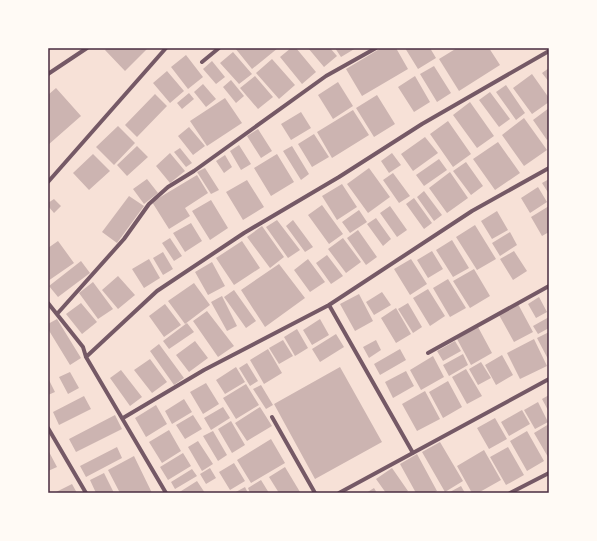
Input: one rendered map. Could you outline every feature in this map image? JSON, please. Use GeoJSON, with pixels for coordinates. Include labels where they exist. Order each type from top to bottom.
{"type":"FeatureCollection","features":[{"type":"Feature","properties":{"kind":"street"},"geometry":{"type":"LineString","coordinates":[[48,74],[87,48]]}},
{"type":"Feature","properties":{"kind":"street"},"geometry":{"type":"LineString","coordinates":[[48,182],[166,48]]}},
{"type":"Feature","properties":{"kind":"street"},"geometry":{"type":"LineString","coordinates":[[202,62],[219,48]]}},
{"type":"Feature","properties":{"kind":"street"},"geometry":{"type":"LineString","coordinates":[[57,314],[124,240],[149,204],[168,187],[194,171],[326,76],[376,48]]}},
{"type":"Feature","properties":{"kind":"street"},"geometry":{"type":"LineString","coordinates":[[86,357],[158,291],[244,233],[339,177],[429,120],[549,51]]}},
{"type":"Feature","properties":{"kind":"street"},"geometry":{"type":"LineString","coordinates":[[123,418],[204,370],[329,305],[472,211],[549,168]]}},
{"type":"Feature","properties":{"kind":"street"},"geometry":{"type":"LineString","coordinates":[[428,353],[549,286]]}},
{"type":"Feature","properties":{"kind":"street"},"geometry":{"type":"LineString","coordinates":[[48,303],[83,347],[86,357],[166,493]]}},
{"type":"Feature","properties":{"kind":"street"},"geometry":{"type":"LineString","coordinates":[[329,305],[413,454]]}},
{"type":"Feature","properties":{"kind":"street"},"geometry":{"type":"LineString","coordinates":[[339,493],[549,379]]}},
{"type":"Feature","properties":{"kind":"street"},"geometry":{"type":"LineString","coordinates":[[272,417],[315,493]]}},
{"type":"Feature","properties":{"kind":"street"},"geometry":{"type":"LineString","coordinates":[[48,428],[86,493]]}},
{"type":"Feature","properties":{"kind":"street"},"geometry":{"type":"LineString","coordinates":[[510,493],[549,473]]}},
{"type":"Feature","properties":{"kind":"building"},"geometry":{"type":"Polygon","coordinates":[[[107,48],[148,48],[125,71],[105,50],[107,48]]]}},
{"type":"Feature","properties":{"kind":"building"},"geometry":{"type":"Polygon","coordinates":[[[235,48],[278,48],[252,69],[235,48]]]}},
{"type":"Feature","properties":{"kind":"building"},"geometry":{"type":"Polygon","coordinates":[[[291,48],[296,48],[316,72],[302,84],[280,57],[291,48]]]}},
{"type":"Feature","properties":{"kind":"building"},"geometry":{"type":"Polygon","coordinates":[[[308,48],[330,48],[337,56],[324,67],[308,48]]]}},
{"type":"Feature","properties":{"kind":"building"},"geometry":{"type":"Polygon","coordinates":[[[335,48],[356,48],[341,57],[335,48]]]}},
{"type":"Feature","properties":{"kind":"building"},"geometry":{"type":"Polygon","coordinates":[[[381,48],[396,48],[408,69],[362,96],[346,69],[381,48]]]}},
{"type":"Feature","properties":{"kind":"building"},"geometry":{"type":"Polygon","coordinates":[[[405,48],[430,48],[436,58],[418,69],[405,48]]]}},
{"type":"Feature","properties":{"kind":"building"},"geometry":{"type":"Polygon","coordinates":[[[457,48],[489,48],[500,65],[459,91],[439,59],[457,48]]]}},
{"type":"Feature","properties":{"kind":"building"},"geometry":{"type":"Polygon","coordinates":[[[233,52],[252,74],[239,84],[220,63],[233,52]]]}},
{"type":"Feature","properties":{"kind":"building"},"geometry":{"type":"Polygon","coordinates":[[[186,55],[203,77],[188,89],[171,67],[186,55]]]}},
{"type":"Feature","properties":{"kind":"building"},"geometry":{"type":"Polygon","coordinates":[[[272,59],[295,85],[279,99],[256,73],[272,59]]]}},
{"type":"Feature","properties":{"kind":"building"},"geometry":{"type":"Polygon","coordinates":[[[212,61],[225,77],[216,84],[203,69],[212,61]]]}},
{"type":"Feature","properties":{"kind":"building"},"geometry":{"type":"Polygon","coordinates":[[[434,66],[451,93],[437,102],[420,74],[434,66]]]}},
{"type":"Feature","properties":{"kind":"building"},"geometry":{"type":"Polygon","coordinates":[[[549,68],[549,82],[542,73],[549,68]]]}},
{"type":"Feature","properties":{"kind":"building"},"geometry":{"type":"Polygon","coordinates":[[[167,71],[184,91],[170,103],[153,83],[167,71]]]}},
{"type":"Feature","properties":{"kind":"building"},"geometry":{"type":"Polygon","coordinates":[[[532,74],[549,98],[549,102],[532,114],[513,88],[532,74]]]}},
{"type":"Feature","properties":{"kind":"building"},"geometry":{"type":"Polygon","coordinates":[[[255,76],[273,97],[258,109],[240,88],[255,76]]]}},
{"type":"Feature","properties":{"kind":"building"},"geometry":{"type":"Polygon","coordinates":[[[415,76],[430,102],[414,112],[398,87],[415,76]]]}},
{"type":"Feature","properties":{"kind":"building"},"geometry":{"type":"Polygon","coordinates":[[[231,80],[244,96],[236,103],[223,87],[231,80]]]}},
{"type":"Feature","properties":{"kind":"building"},"geometry":{"type":"Polygon","coordinates":[[[338,82],[353,106],[333,119],[318,95],[338,82]]]}},
{"type":"Feature","properties":{"kind":"building"},"geometry":{"type":"Polygon","coordinates":[[[203,84],[216,99],[206,107],[194,92],[203,84]]]}},
{"type":"Feature","properties":{"kind":"building"},"geometry":{"type":"Polygon","coordinates":[[[506,85],[525,113],[516,120],[496,92],[506,85]]]}},
{"type":"Feature","properties":{"kind":"building"},"geometry":{"type":"Polygon","coordinates":[[[56,88],[81,116],[48,145],[48,95],[56,88]]]}},
{"type":"Feature","properties":{"kind":"building"},"geometry":{"type":"Polygon","coordinates":[[[490,92],[510,119],[499,127],[479,100],[490,92]]]}},
{"type":"Feature","properties":{"kind":"building"},"geometry":{"type":"Polygon","coordinates":[[[189,93],[194,99],[182,109],[177,103],[189,93]]]}},
{"type":"Feature","properties":{"kind":"building"},"geometry":{"type":"Polygon","coordinates":[[[155,94],[167,106],[137,137],[125,125],[155,94]]]}},
{"type":"Feature","properties":{"kind":"building"},"geometry":{"type":"Polygon","coordinates":[[[377,95],[395,124],[374,137],[356,108],[377,95]]]}},
{"type":"Feature","properties":{"kind":"building"},"geometry":{"type":"Polygon","coordinates":[[[225,98],[242,123],[207,146],[190,121],[225,98]]]}},
{"type":"Feature","properties":{"kind":"building"},"geometry":{"type":"Polygon","coordinates":[[[470,102],[494,136],[477,148],[453,115],[470,102]]]}},
{"type":"Feature","properties":{"kind":"building"},"geometry":{"type":"Polygon","coordinates":[[[549,108],[549,138],[547,140],[533,120],[549,108]]]}},
{"type":"Feature","properties":{"kind":"building"},"geometry":{"type":"Polygon","coordinates":[[[353,110],[369,135],[332,158],[317,132],[353,110]]]}},
{"type":"Feature","properties":{"kind":"building"},"geometry":{"type":"Polygon","coordinates":[[[301,112],[311,128],[291,140],[281,124],[301,112]]]}},
{"type":"Feature","properties":{"kind":"building"},"geometry":{"type":"Polygon","coordinates":[[[524,118],[547,150],[524,166],[502,135],[524,118]]]}},
{"type":"Feature","properties":{"kind":"building"},"geometry":{"type":"Polygon","coordinates":[[[448,121],[471,154],[453,167],[430,134],[448,121]]]}},
{"type":"Feature","properties":{"kind":"building"},"geometry":{"type":"Polygon","coordinates":[[[118,126],[135,143],[114,165],[96,147],[118,126]]]}},
{"type":"Feature","properties":{"kind":"building"},"geometry":{"type":"Polygon","coordinates":[[[189,127],[205,146],[193,155],[178,136],[189,127]]]}},
{"type":"Feature","properties":{"kind":"building"},"geometry":{"type":"Polygon","coordinates":[[[258,129],[272,151],[261,158],[247,136],[258,129]]]}},
{"type":"Feature","properties":{"kind":"building"},"geometry":{"type":"Polygon","coordinates":[[[314,134],[329,157],[312,167],[298,144],[314,134]]]}},
{"type":"Feature","properties":{"kind":"building"},"geometry":{"type":"Polygon","coordinates":[[[425,137],[438,153],[413,171],[401,154],[425,137]]]}},
{"type":"Feature","properties":{"kind":"building"},"geometry":{"type":"Polygon","coordinates":[[[498,142],[520,173],[495,190],[473,159],[498,142]]]}},
{"type":"Feature","properties":{"kind":"building"},"geometry":{"type":"Polygon","coordinates":[[[239,145],[251,164],[241,170],[230,151],[239,145]]]}},
{"type":"Feature","properties":{"kind":"building"},"geometry":{"type":"Polygon","coordinates":[[[137,146],[148,157],[127,176],[117,165],[137,146]]]}},
{"type":"Feature","properties":{"kind":"building"},"geometry":{"type":"Polygon","coordinates":[[[292,146],[309,174],[301,180],[283,151],[292,146]]]}},
{"type":"Feature","properties":{"kind":"building"},"geometry":{"type":"Polygon","coordinates":[[[180,148],[192,163],[186,167],[174,152],[180,148]]]}},
{"type":"Feature","properties":{"kind":"building"},"geometry":{"type":"Polygon","coordinates":[[[170,153],[185,171],[170,183],[156,166],[170,153]]]}},
{"type":"Feature","properties":{"kind":"building"},"geometry":{"type":"Polygon","coordinates":[[[392,153],[401,165],[389,173],[381,161],[392,153]]]}},
{"type":"Feature","properties":{"kind":"building"},"geometry":{"type":"Polygon","coordinates":[[[93,154],[110,171],[89,190],[73,173],[93,154]]]}},
{"type":"Feature","properties":{"kind":"building"},"geometry":{"type":"Polygon","coordinates":[[[277,154],[294,182],[271,196],[254,168],[277,154]]]}},
{"type":"Feature","properties":{"kind":"building"},"geometry":{"type":"Polygon","coordinates":[[[225,155],[232,167],[224,173],[216,161],[225,155]]]}},
{"type":"Feature","properties":{"kind":"building"},"geometry":{"type":"Polygon","coordinates":[[[439,159],[447,170],[424,186],[416,175],[439,159]]]}},
{"type":"Feature","properties":{"kind":"building"},"geometry":{"type":"Polygon","coordinates":[[[466,162],[483,186],[471,195],[453,171],[466,162]]]}},
{"type":"Feature","properties":{"kind":"building"},"geometry":{"type":"Polygon","coordinates":[[[205,168],[219,190],[211,194],[197,172],[205,168]]]}},
{"type":"Feature","properties":{"kind":"building"},"geometry":{"type":"Polygon","coordinates":[[[369,168],[390,197],[368,213],[347,184],[369,168]]]}},
{"type":"Feature","properties":{"kind":"building"},"geometry":{"type":"Polygon","coordinates":[[[450,172],[468,198],[447,213],[429,188],[450,172]]]}},
{"type":"Feature","properties":{"kind":"building"},"geometry":{"type":"Polygon","coordinates":[[[393,173],[410,196],[399,203],[383,180],[393,173]]]}},
{"type":"Feature","properties":{"kind":"building"},"geometry":{"type":"Polygon","coordinates":[[[197,175],[208,193],[185,208],[190,216],[169,229],[152,202],[197,175]]]}},
{"type":"Feature","properties":{"kind":"building"},"geometry":{"type":"Polygon","coordinates":[[[147,179],[158,193],[144,204],[133,189],[147,179]]]}},
{"type":"Feature","properties":{"kind":"building"},"geometry":{"type":"Polygon","coordinates":[[[549,179],[549,194],[542,183],[549,179]]]}},
{"type":"Feature","properties":{"kind":"building"},"geometry":{"type":"Polygon","coordinates":[[[247,180],[264,207],[243,220],[226,192],[247,180]]]}},
{"type":"Feature","properties":{"kind":"building"},"geometry":{"type":"Polygon","coordinates":[[[342,184],[357,207],[337,220],[322,196],[342,184]]]}},
{"type":"Feature","properties":{"kind":"building"},"geometry":{"type":"Polygon","coordinates":[[[538,187],[547,202],[530,213],[521,198],[538,187]]]}},
{"type":"Feature","properties":{"kind":"building"},"geometry":{"type":"Polygon","coordinates":[[[424,191],[442,215],[434,221],[417,197],[424,191]]]}},
{"type":"Feature","properties":{"kind":"building"},"geometry":{"type":"Polygon","coordinates":[[[129,196],[144,206],[117,243],[102,232],[129,196]]]}},
{"type":"Feature","properties":{"kind":"building"},"geometry":{"type":"Polygon","coordinates":[[[414,198],[432,223],[424,229],[406,204],[414,198]]]}},
{"type":"Feature","properties":{"kind":"building"},"geometry":{"type":"Polygon","coordinates":[[[54,199],[61,206],[54,213],[48,206],[48,203],[54,199]]]}},
{"type":"Feature","properties":{"kind":"building"},"geometry":{"type":"Polygon","coordinates":[[[211,200],[228,228],[210,240],[192,211],[211,200]]]}},
{"type":"Feature","properties":{"kind":"building"},"geometry":{"type":"Polygon","coordinates":[[[322,205],[343,234],[329,244],[308,215],[322,205]]]}},
{"type":"Feature","properties":{"kind":"building"},"geometry":{"type":"Polygon","coordinates":[[[390,206],[407,230],[397,237],[380,213],[390,206]]]}},
{"type":"Feature","properties":{"kind":"building"},"geometry":{"type":"Polygon","coordinates":[[[549,206],[549,232],[542,236],[531,217],[549,206]]]}},
{"type":"Feature","properties":{"kind":"building"},"geometry":{"type":"Polygon","coordinates":[[[359,210],[367,222],[350,233],[342,222],[359,210]]]}},
{"type":"Feature","properties":{"kind":"building"},"geometry":{"type":"Polygon","coordinates":[[[497,211],[508,230],[492,239],[481,221],[497,211]]]}},
{"type":"Feature","properties":{"kind":"building"},"geometry":{"type":"Polygon","coordinates":[[[376,218],[391,239],[383,246],[367,224],[376,218]]]}},
{"type":"Feature","properties":{"kind":"building"},"geometry":{"type":"Polygon","coordinates":[[[277,220],[300,250],[288,258],[266,227],[277,220]]]}},
{"type":"Feature","properties":{"kind":"building"},"geometry":{"type":"Polygon","coordinates":[[[293,220],[313,247],[305,252],[286,226],[293,220]]]}},
{"type":"Feature","properties":{"kind":"building"},"geometry":{"type":"Polygon","coordinates":[[[191,223],[202,241],[185,252],[173,233],[191,223]]]}},
{"type":"Feature","properties":{"kind":"building"},"geometry":{"type":"Polygon","coordinates":[[[475,225],[496,259],[477,270],[456,237],[475,225]]]}},
{"type":"Feature","properties":{"kind":"building"},"geometry":{"type":"Polygon","coordinates":[[[262,226],[284,257],[270,268],[247,237],[262,226]]]}},
{"type":"Feature","properties":{"kind":"building"},"geometry":{"type":"Polygon","coordinates":[[[358,230],[377,257],[366,265],[347,238],[358,230]]]}},
{"type":"Feature","properties":{"kind":"building"},"geometry":{"type":"Polygon","coordinates":[[[510,232],[517,245],[500,256],[492,243],[510,232]]]}},
{"type":"Feature","properties":{"kind":"building"},"geometry":{"type":"Polygon","coordinates":[[[170,238],[182,256],[174,261],[162,243],[170,238]]]}},
{"type":"Feature","properties":{"kind":"building"},"geometry":{"type":"Polygon","coordinates":[[[343,238],[361,262],[346,273],[328,249],[343,238]]]}},
{"type":"Feature","properties":{"kind":"building"},"geometry":{"type":"Polygon","coordinates":[[[452,240],[469,268],[453,277],[436,250],[452,240]]]}},
{"type":"Feature","properties":{"kind":"building"},"geometry":{"type":"Polygon","coordinates":[[[58,241],[74,263],[48,281],[48,248],[58,241]]]}},
{"type":"Feature","properties":{"kind":"building"},"geometry":{"type":"Polygon","coordinates":[[[242,241],[260,268],[234,285],[216,258],[242,241]]]}},
{"type":"Feature","properties":{"kind":"building"},"geometry":{"type":"Polygon","coordinates":[[[432,251],[443,269],[428,278],[417,260],[432,251]]]}},
{"type":"Feature","properties":{"kind":"building"},"geometry":{"type":"Polygon","coordinates":[[[514,251],[527,271],[513,280],[500,259],[514,251]]]}},
{"type":"Feature","properties":{"kind":"building"},"geometry":{"type":"Polygon","coordinates":[[[163,252],[173,269],[163,275],[153,258],[163,252]]]}},
{"type":"Feature","properties":{"kind":"building"},"geometry":{"type":"Polygon","coordinates":[[[327,255],[343,276],[331,284],[316,263],[327,255]]]}},
{"type":"Feature","properties":{"kind":"building"},"geometry":{"type":"Polygon","coordinates":[[[149,259],[160,278],[144,288],[132,269],[149,259]]]}},
{"type":"Feature","properties":{"kind":"building"},"geometry":{"type":"Polygon","coordinates":[[[308,259],[325,282],[310,292],[294,270],[308,259]]]}},
{"type":"Feature","properties":{"kind":"building"},"geometry":{"type":"Polygon","coordinates":[[[411,259],[427,284],[410,295],[394,269],[411,259]]]}},
{"type":"Feature","properties":{"kind":"building"},"geometry":{"type":"Polygon","coordinates":[[[81,261],[90,273],[58,297],[49,286],[81,261]]]}},
{"type":"Feature","properties":{"kind":"building"},"geometry":{"type":"Polygon","coordinates":[[[212,262],[225,286],[208,295],[195,272],[212,262]]]}},
{"type":"Feature","properties":{"kind":"building"},"geometry":{"type":"Polygon","coordinates":[[[279,264],[305,298],[265,327],[241,290],[279,264]]]}},
{"type":"Feature","properties":{"kind":"building"},"geometry":{"type":"Polygon","coordinates":[[[474,269],[490,296],[470,308],[453,281],[474,269]]]}},
{"type":"Feature","properties":{"kind":"building"},"geometry":{"type":"Polygon","coordinates":[[[118,276],[135,295],[118,309],[102,290],[118,276]]]}},
{"type":"Feature","properties":{"kind":"building"},"geometry":{"type":"Polygon","coordinates":[[[448,279],[466,308],[450,317],[433,288],[448,279]]]}},
{"type":"Feature","properties":{"kind":"building"},"geometry":{"type":"Polygon","coordinates":[[[93,282],[113,309],[98,319],[79,293],[93,282]]]}},
{"type":"Feature","properties":{"kind":"building"},"geometry":{"type":"Polygon","coordinates":[[[194,283],[210,305],[185,324],[168,301],[194,283]]]}},
{"type":"Feature","properties":{"kind":"building"},"geometry":{"type":"Polygon","coordinates":[[[428,289],[445,316],[430,326],[413,298],[428,289]]]}},
{"type":"Feature","properties":{"kind":"building"},"geometry":{"type":"Polygon","coordinates":[[[234,290],[256,321],[246,328],[224,297],[234,290]]]}},
{"type":"Feature","properties":{"kind":"building"},"geometry":{"type":"Polygon","coordinates":[[[382,292],[391,305],[374,315],[366,302],[382,292]]]}},
{"type":"Feature","properties":{"kind":"building"},"geometry":{"type":"Polygon","coordinates":[[[359,294],[373,321],[355,331],[340,304],[359,294]]]}},
{"type":"Feature","properties":{"kind":"building"},"geometry":{"type":"Polygon","coordinates":[[[222,296],[237,326],[227,331],[211,302],[222,296]]]}},
{"type":"Feature","properties":{"kind":"building"},"geometry":{"type":"Polygon","coordinates":[[[539,297],[547,312],[536,318],[528,304],[539,297]]]}},
{"type":"Feature","properties":{"kind":"building"},"geometry":{"type":"Polygon","coordinates":[[[81,303],[97,322],[82,334],[66,314],[81,303]]]}},
{"type":"Feature","properties":{"kind":"building"},"geometry":{"type":"Polygon","coordinates":[[[408,303],[422,327],[413,333],[398,309],[408,303]]]}},
{"type":"Feature","properties":{"kind":"building"},"geometry":{"type":"Polygon","coordinates":[[[165,304],[181,325],[164,337],[149,316],[165,304]]]}},
{"type":"Feature","properties":{"kind":"building"},"geometry":{"type":"Polygon","coordinates":[[[518,304],[533,332],[514,342],[499,315],[518,304]]]}},
{"type":"Feature","properties":{"kind":"building"},"geometry":{"type":"Polygon","coordinates":[[[396,308],[411,334],[396,343],[381,318],[396,308]]]}},
{"type":"Feature","properties":{"kind":"building"},"geometry":{"type":"Polygon","coordinates":[[[207,311],[234,346],[218,357],[193,321],[207,311]]]}},
{"type":"Feature","properties":{"kind":"building"},"geometry":{"type":"Polygon","coordinates":[[[549,317],[549,328],[538,334],[533,326],[549,317]]]}},
{"type":"Feature","properties":{"kind":"building"},"geometry":{"type":"Polygon","coordinates":[[[57,319],[81,358],[70,365],[48,329],[48,324],[57,319]]]}},
{"type":"Feature","properties":{"kind":"building"},"geometry":{"type":"Polygon","coordinates":[[[320,319],[329,335],[312,345],[303,330],[320,319]]]}},
{"type":"Feature","properties":{"kind":"building"},"geometry":{"type":"Polygon","coordinates":[[[187,323],[194,332],[169,349],[163,341],[187,323]]]}},
{"type":"Feature","properties":{"kind":"building"},"geometry":{"type":"Polygon","coordinates":[[[478,327],[492,353],[471,365],[457,339],[478,327]]]}},
{"type":"Feature","properties":{"kind":"building"},"geometry":{"type":"Polygon","coordinates":[[[297,329],[308,348],[295,356],[284,337],[297,329]]]}},
{"type":"Feature","properties":{"kind":"building"},"geometry":{"type":"Polygon","coordinates":[[[549,332],[549,361],[537,338],[549,332]]]}},
{"type":"Feature","properties":{"kind":"building"},"geometry":{"type":"Polygon","coordinates":[[[336,334],[344,347],[320,362],[312,349],[336,334]]]}},
{"type":"Feature","properties":{"kind":"building"},"geometry":{"type":"Polygon","coordinates":[[[534,339],[547,366],[520,379],[507,353],[534,339]]]}},
{"type":"Feature","properties":{"kind":"building"},"geometry":{"type":"Polygon","coordinates":[[[283,340],[293,356],[279,364],[269,348],[283,340]]]}},
{"type":"Feature","properties":{"kind":"building"},"geometry":{"type":"Polygon","coordinates":[[[376,340],[381,350],[369,358],[363,347],[376,340]]]}},
{"type":"Feature","properties":{"kind":"building"},"geometry":{"type":"Polygon","coordinates":[[[195,341],[208,358],[189,372],[176,355],[195,341]]]}},
{"type":"Feature","properties":{"kind":"building"},"geometry":{"type":"Polygon","coordinates":[[[455,341],[461,351],[443,361],[437,351],[455,341]]]}},
{"type":"Feature","properties":{"kind":"building"},"geometry":{"type":"Polygon","coordinates":[[[159,344],[184,378],[174,385],[150,351],[159,344]]]}},
{"type":"Feature","properties":{"kind":"building"},"geometry":{"type":"Polygon","coordinates":[[[268,349],[282,373],[264,384],[250,360],[268,349]]]}},
{"type":"Feature","properties":{"kind":"building"},"geometry":{"type":"Polygon","coordinates":[[[400,349],[406,360],[380,375],[374,364],[400,349]]]}},
{"type":"Feature","properties":{"kind":"building"},"geometry":{"type":"Polygon","coordinates":[[[463,354],[468,365],[449,376],[443,365],[463,354]]]}},
{"type":"Feature","properties":{"kind":"building"},"geometry":{"type":"Polygon","coordinates":[[[502,355],[513,375],[496,385],[485,365],[502,355]]]}},
{"type":"Feature","properties":{"kind":"building"},"geometry":{"type":"Polygon","coordinates":[[[433,356],[444,377],[421,390],[410,370],[433,356]]]}},
{"type":"Feature","properties":{"kind":"building"},"geometry":{"type":"Polygon","coordinates":[[[150,359],[167,382],[152,393],[134,370],[150,359]]]}},
{"type":"Feature","properties":{"kind":"building"},"geometry":{"type":"Polygon","coordinates":[[[481,362],[491,378],[478,385],[469,369],[481,362]]]}},
{"type":"Feature","properties":{"kind":"building"},"geometry":{"type":"Polygon","coordinates":[[[247,363],[258,381],[250,386],[239,368],[247,363]]]}},
{"type":"Feature","properties":{"kind":"building"},"geometry":{"type":"Polygon","coordinates":[[[236,367],[245,382],[225,394],[216,380],[236,367]]]}},
{"type":"Feature","properties":{"kind":"building"},"geometry":{"type":"Polygon","coordinates":[[[340,367],[382,442],[315,479],[274,404],[340,367]]]}},
{"type":"Feature","properties":{"kind":"building"},"geometry":{"type":"Polygon","coordinates":[[[466,369],[482,396],[467,404],[452,377],[466,369]]]}},
{"type":"Feature","properties":{"kind":"building"},"geometry":{"type":"Polygon","coordinates":[[[121,370],[142,397],[130,406],[110,378],[121,370]]]}},
{"type":"Feature","properties":{"kind":"building"},"geometry":{"type":"Polygon","coordinates":[[[406,371],[414,386],[393,398],[385,382],[406,371]]]}},
{"type":"Feature","properties":{"kind":"building"},"geometry":{"type":"Polygon","coordinates":[[[70,372],[79,388],[68,394],[59,377],[70,372]]]}},
{"type":"Feature","properties":{"kind":"building"},"geometry":{"type":"Polygon","coordinates":[[[48,378],[55,392],[48,395],[48,378]]]}},
{"type":"Feature","properties":{"kind":"building"},"geometry":{"type":"Polygon","coordinates":[[[448,381],[462,407],[443,418],[429,392],[448,381]]]}},
{"type":"Feature","properties":{"kind":"building"},"geometry":{"type":"Polygon","coordinates":[[[206,383],[219,404],[203,414],[190,392],[206,383]]]}},
{"type":"Feature","properties":{"kind":"building"},"geometry":{"type":"Polygon","coordinates":[[[246,384],[259,405],[236,419],[223,398],[246,384]]]}},
{"type":"Feature","properties":{"kind":"building"},"geometry":{"type":"Polygon","coordinates":[[[261,385],[273,405],[266,409],[253,389],[261,385]]]}},
{"type":"Feature","properties":{"kind":"building"},"geometry":{"type":"Polygon","coordinates":[[[425,391],[440,419],[417,431],[402,404],[425,391]]]}},
{"type":"Feature","properties":{"kind":"building"},"geometry":{"type":"Polygon","coordinates":[[[549,395],[549,412],[542,399],[549,395]]]}},
{"type":"Feature","properties":{"kind":"building"},"geometry":{"type":"Polygon","coordinates":[[[84,396],[91,409],[59,425],[53,412],[84,396]]]}},
{"type":"Feature","properties":{"kind":"building"},"geometry":{"type":"Polygon","coordinates":[[[184,399],[192,412],[172,424],[165,411],[184,399]]]}},
{"type":"Feature","properties":{"kind":"building"},"geometry":{"type":"Polygon","coordinates":[[[538,402],[548,422],[535,429],[524,410],[538,402]]]}},
{"type":"Feature","properties":{"kind":"building"},"geometry":{"type":"Polygon","coordinates":[[[156,405],[167,424],[146,437],[135,418],[156,405]]]}},
{"type":"Feature","properties":{"kind":"building"},"geometry":{"type":"Polygon","coordinates":[[[223,407],[230,418],[211,430],[204,418],[223,407]]]}},
{"type":"Feature","properties":{"kind":"building"},"geometry":{"type":"Polygon","coordinates":[[[260,407],[272,426],[247,441],[235,423],[260,407]]]}},
{"type":"Feature","properties":{"kind":"building"},"geometry":{"type":"Polygon","coordinates":[[[522,410],[530,424],[509,436],[501,422],[522,410]]]}},
{"type":"Feature","properties":{"kind":"building"},"geometry":{"type":"Polygon","coordinates":[[[115,415],[122,429],[76,452],[69,439],[115,415]]]}},
{"type":"Feature","properties":{"kind":"building"},"geometry":{"type":"Polygon","coordinates":[[[193,415],[202,429],[185,439],[176,425],[193,415]]]}},
{"type":"Feature","properties":{"kind":"building"},"geometry":{"type":"Polygon","coordinates":[[[495,418],[507,439],[489,449],[477,428],[495,418]]]}},
{"type":"Feature","properties":{"kind":"building"},"geometry":{"type":"Polygon","coordinates":[[[231,421],[245,445],[232,453],[218,429],[231,421]]]}},
{"type":"Feature","properties":{"kind":"building"},"geometry":{"type":"Polygon","coordinates":[[[549,424],[549,456],[548,457],[534,433],[549,424]]]}},
{"type":"Feature","properties":{"kind":"building"},"geometry":{"type":"Polygon","coordinates":[[[169,430],[181,451],[162,463],[149,442],[169,430]]]}},
{"type":"Feature","properties":{"kind":"building"},"geometry":{"type":"Polygon","coordinates":[[[213,431],[227,455],[218,461],[203,436],[213,431]]]}},
{"type":"Feature","properties":{"kind":"building"},"geometry":{"type":"Polygon","coordinates":[[[527,431],[544,461],[527,471],[510,441],[527,431]]]}},
{"type":"Feature","properties":{"kind":"building"},"geometry":{"type":"Polygon","coordinates":[[[271,439],[285,463],[251,483],[237,460],[271,439]]]}},
{"type":"Feature","properties":{"kind":"building"},"geometry":{"type":"Polygon","coordinates":[[[198,441],[213,464],[202,471],[188,447],[198,441]]]}},
{"type":"Feature","properties":{"kind":"building"},"geometry":{"type":"Polygon","coordinates":[[[440,442],[463,481],[445,492],[422,452],[440,442]]]}},
{"type":"Feature","properties":{"kind":"building"},"geometry":{"type":"Polygon","coordinates":[[[117,447],[122,458],[86,477],[80,466],[117,447]]]}},
{"type":"Feature","properties":{"kind":"building"},"geometry":{"type":"Polygon","coordinates":[[[508,447],[524,475],[506,485],[490,457],[508,447]]]}},
{"type":"Feature","properties":{"kind":"building"},"geometry":{"type":"Polygon","coordinates":[[[48,450],[57,467],[48,471],[48,450]]]}},
{"type":"Feature","properties":{"kind":"building"},"geometry":{"type":"Polygon","coordinates":[[[484,450],[501,480],[478,493],[472,493],[457,466],[484,450]]]}},
{"type":"Feature","properties":{"kind":"building"},"geometry":{"type":"Polygon","coordinates":[[[183,453],[191,466],[168,480],[160,467],[183,453]]]}},
{"type":"Feature","properties":{"kind":"building"},"geometry":{"type":"Polygon","coordinates":[[[417,454],[437,491],[433,493],[416,493],[400,464],[417,454]]]}},
{"type":"Feature","properties":{"kind":"building"},"geometry":{"type":"Polygon","coordinates":[[[134,456],[152,493],[120,493],[108,470],[134,456]]]}},
{"type":"Feature","properties":{"kind":"building"},"geometry":{"type":"Polygon","coordinates":[[[234,463],[245,481],[230,490],[219,472],[234,463]]]}},
{"type":"Feature","properties":{"kind":"building"},"geometry":{"type":"Polygon","coordinates":[[[285,467],[300,492],[299,493],[279,493],[269,477],[285,467]]]}},
{"type":"Feature","properties":{"kind":"building"},"geometry":{"type":"Polygon","coordinates":[[[210,468],[216,478],[206,484],[200,474],[210,468]]]}},
{"type":"Feature","properties":{"kind":"building"},"geometry":{"type":"Polygon","coordinates":[[[392,468],[408,491],[405,493],[386,493],[376,479],[392,468]]]}},
{"type":"Feature","properties":{"kind":"building"},"geometry":{"type":"Polygon","coordinates":[[[192,469],[197,476],[175,489],[171,482],[192,469]]]}},
{"type":"Feature","properties":{"kind":"building"},"geometry":{"type":"Polygon","coordinates":[[[104,473],[114,493],[96,493],[90,480],[104,473]]]}},
{"type":"Feature","properties":{"kind":"building"},"geometry":{"type":"Polygon","coordinates":[[[261,480],[269,493],[250,493],[248,488],[261,480]]]}},
{"type":"Feature","properties":{"kind":"building"},"geometry":{"type":"Polygon","coordinates":[[[197,481],[205,493],[178,493],[197,481]]]}},
{"type":"Feature","properties":{"kind":"building"},"geometry":{"type":"Polygon","coordinates":[[[72,484],[77,493],[54,493],[72,484]]]}},
{"type":"Feature","properties":{"kind":"building"},"geometry":{"type":"Polygon","coordinates":[[[461,486],[465,493],[448,493],[461,486]]]}},
{"type":"Feature","properties":{"kind":"building"},"geometry":{"type":"Polygon","coordinates":[[[245,487],[248,493],[234,493],[245,487]]]}},
{"type":"Feature","properties":{"kind":"building"},"geometry":{"type":"Polygon","coordinates":[[[374,488],[377,493],[366,493],[374,488]]]}}]}
